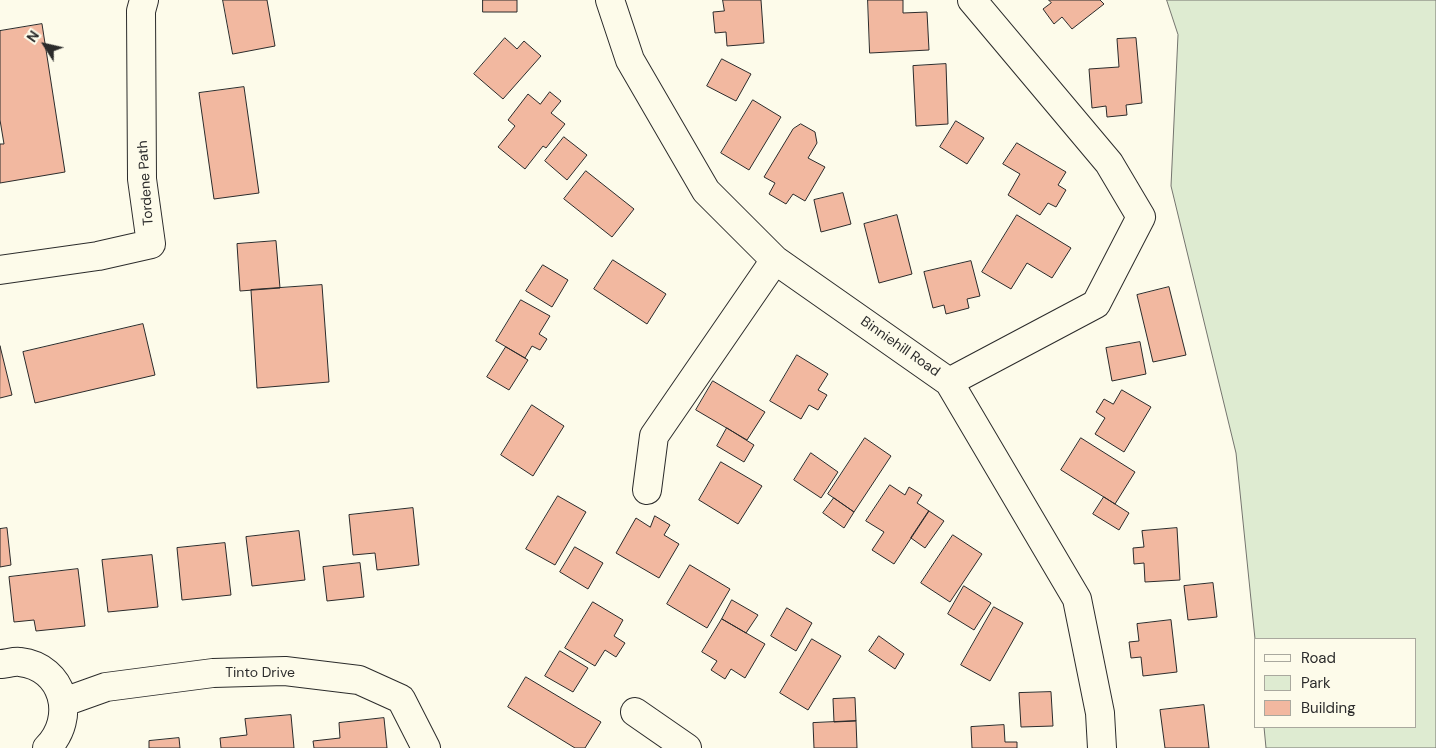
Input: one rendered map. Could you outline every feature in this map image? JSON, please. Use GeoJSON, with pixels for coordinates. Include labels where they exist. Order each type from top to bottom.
{"type":"FeatureCollection","features":[{"type":"Feature","properties":{"kind":"street","name":"Tordene Path"},"geometry":{"type":"LineString","coordinates":[[0,270],[98,256],[151,244],[142,179],[141,11],[144,0]]}},
{"type":"Feature","properties":{"kind":"street","name":"Binniehill Road"},"geometry":{"type":"LineString","coordinates":[[610,0],[630,60],[706,191],[775,260],[950,382],[1077,599],[1100,713],[1102,748]]}},
{"type":"Feature","properties":{"kind":"street"},"geometry":{"type":"LineString","coordinates":[[950,382],[1096,304],[1141,218],[1109,163],[972,0]]}},
{"type":"Feature","properties":{"kind":"street"},"geometry":{"type":"LineString","coordinates":[[647,490],[654,436],[775,260]]}},
{"type":"Feature","properties":{"kind":"street"},"geometry":{"type":"LineString","coordinates":[[0,664],[19,662],[39,668],[55,682],[64,702],[63,721],[56,739],[47,748]]}},
{"type":"Feature","properties":{"kind":"street","name":"Tinto Drive"},"geometry":{"type":"LineString","coordinates":[[64,702],[106,687],[213,673],[285,671],[359,680],[401,700],[426,748]]}},
{"type":"Feature","properties":{"kind":"street"},"geometry":{"type":"LineString","coordinates":[[635,712],[687,748]]}},
{"type":"Feature","properties":{"kind":"green space"},"geometry":{"type":"Polygon","coordinates":[[[1167,0],[1436,0],[1436,748],[1266,748],[1264,728],[1416,728],[1416,638],[1255,638],[1236,453],[1171,186],[1178,35],[1167,0]]]}},
{"type":"Feature","properties":{"kind":"building"},"geometry":{"type":"Polygon","coordinates":[[[223,0],[267,0],[275,46],[233,54],[223,0]]]}},
{"type":"Feature","properties":{"kind":"building"},"geometry":{"type":"Polygon","coordinates":[[[483,0],[517,0],[517,12],[483,12],[483,0]]]}},
{"type":"Feature","properties":{"kind":"building"},"geometry":{"type":"Polygon","coordinates":[[[723,0],[761,0],[764,43],[727,46],[726,32],[715,33],[713,12],[724,11],[723,0]]]}},
{"type":"Feature","properties":{"kind":"building"},"geometry":{"type":"Polygon","coordinates":[[[868,0],[903,0],[903,13],[927,12],[929,50],[870,53],[868,0]]]}},
{"type":"Feature","properties":{"kind":"building"},"geometry":{"type":"Polygon","coordinates":[[[1049,0],[1100,0],[1104,4],[1072,29],[1062,17],[1054,24],[1043,9],[1051,3],[1049,0]]]}},
{"type":"Feature","properties":{"kind":"building"},"geometry":{"type":"Polygon","coordinates":[[[42,24],[65,172],[0,183],[0,144],[4,144],[0,120],[0,31],[42,24]]]}},
{"type":"Feature","properties":{"kind":"building"},"geometry":{"type":"Polygon","coordinates":[[[505,38],[517,49],[524,41],[541,56],[503,99],[474,74],[505,38]]]}},
{"type":"Feature","properties":{"kind":"building"},"geometry":{"type":"Polygon","coordinates":[[[1136,38],[1142,103],[1126,105],[1127,115],[1107,117],[1106,106],[1092,108],[1089,69],[1119,67],[1117,39],[1136,38]]]}},
{"type":"Feature","properties":{"kind":"building"},"geometry":{"type":"Polygon","coordinates":[[[722,59],[751,74],[736,101],[707,86],[722,59]]]}},
{"type":"Feature","properties":{"kind":"building"},"geometry":{"type":"Polygon","coordinates":[[[946,64],[948,124],[916,126],[913,66],[946,64]]]}},
{"type":"Feature","properties":{"kind":"building"},"geometry":{"type":"Polygon","coordinates":[[[244,87],[259,193],[214,199],[199,93],[244,87]]]}},
{"type":"Feature","properties":{"kind":"building"},"geometry":{"type":"Polygon","coordinates":[[[550,92],[561,101],[551,113],[565,124],[546,148],[543,146],[525,169],[498,147],[515,126],[508,120],[528,94],[540,104],[550,92]]]}},
{"type":"Feature","properties":{"kind":"building"},"geometry":{"type":"Polygon","coordinates":[[[753,100],[781,117],[749,170],[721,153],[753,100]]]}},
{"type":"Feature","properties":{"kind":"building"},"geometry":{"type":"Polygon","coordinates":[[[956,121],[984,138],[967,164],[940,147],[956,121]]]}},
{"type":"Feature","properties":{"kind":"building"},"geometry":{"type":"Polygon","coordinates":[[[801,124],[815,132],[817,143],[808,158],[825,167],[805,201],[793,194],[786,204],[769,194],[775,183],[764,177],[793,129],[801,124]]]}},
{"type":"Feature","properties":{"kind":"building"},"geometry":{"type":"Polygon","coordinates":[[[564,137],[587,155],[567,180],[545,161],[564,137]]]}},
{"type":"Feature","properties":{"kind":"building"},"geometry":{"type":"Polygon","coordinates":[[[1017,143],[1066,172],[1058,185],[1066,190],[1056,207],[1048,203],[1040,215],[1008,195],[1020,174],[1003,164],[1017,143]]]}},
{"type":"Feature","properties":{"kind":"building"},"geometry":{"type":"Polygon","coordinates":[[[586,171],[634,209],[612,237],[564,199],[586,171]]]}},
{"type":"Feature","properties":{"kind":"building"},"geometry":{"type":"Polygon","coordinates":[[[843,193],[851,224],[821,232],[814,200],[843,193]]]}},
{"type":"Feature","properties":{"kind":"building"},"geometry":{"type":"Polygon","coordinates":[[[897,215],[912,274],[879,283],[864,224],[897,215]]]}},
{"type":"Feature","properties":{"kind":"building"},"geometry":{"type":"Polygon","coordinates":[[[1017,215],[1071,248],[1052,278],[1027,263],[1011,289],[982,272],[1017,215]]]}},
{"type":"Feature","properties":{"kind":"building"},"geometry":{"type":"Polygon","coordinates":[[[276,241],[280,288],[240,291],[237,244],[276,241]]]}},
{"type":"Feature","properties":{"kind":"building"},"geometry":{"type":"Polygon","coordinates":[[[613,260],[666,294],[647,324],[594,289],[613,260]]]}},
{"type":"Feature","properties":{"kind":"building"},"geometry":{"type":"Polygon","coordinates":[[[971,261],[980,296],[967,299],[969,308],[946,314],[944,305],[933,308],[924,272],[971,261]]]}},
{"type":"Feature","properties":{"kind":"building"},"geometry":{"type":"Polygon","coordinates":[[[543,265],[568,280],[552,307],[526,291],[543,265]]]}},
{"type":"Feature","properties":{"kind":"building"},"geometry":{"type":"Polygon","coordinates":[[[322,285],[329,382],[257,388],[251,290],[322,285]]]}},
{"type":"Feature","properties":{"kind":"building"},"geometry":{"type":"Polygon","coordinates":[[[1169,287],[1186,355],[1153,362],[1137,295],[1169,287]]]}},
{"type":"Feature","properties":{"kind":"building"},"geometry":{"type":"Polygon","coordinates":[[[521,300],[550,316],[539,334],[547,339],[540,350],[532,346],[525,358],[496,341],[521,300]]]}},
{"type":"Feature","properties":{"kind":"building"},"geometry":{"type":"Polygon","coordinates":[[[143,324],[155,375],[35,403],[23,352],[143,324]]]}},
{"type":"Feature","properties":{"kind":"building"},"geometry":{"type":"Polygon","coordinates":[[[1140,342],[1146,374],[1112,381],[1106,348],[1140,342]]]}},
{"type":"Feature","properties":{"kind":"building"},"geometry":{"type":"Polygon","coordinates":[[[0,346],[12,395],[0,398],[0,346]]]}},
{"type":"Feature","properties":{"kind":"building"},"geometry":{"type":"Polygon","coordinates":[[[506,347],[528,360],[509,390],[487,377],[506,347]]]}},
{"type":"Feature","properties":{"kind":"building"},"geometry":{"type":"Polygon","coordinates":[[[797,355],[828,374],[818,390],[827,395],[818,410],[809,405],[801,419],[770,401],[797,355]]]}},
{"type":"Feature","properties":{"kind":"building"},"geometry":{"type":"Polygon","coordinates":[[[713,381],[765,412],[747,440],[696,410],[713,381]]]}},
{"type":"Feature","properties":{"kind":"building"},"geometry":{"type":"Polygon","coordinates":[[[1122,390],[1151,407],[1124,452],[1095,434],[1105,418],[1096,412],[1104,399],[1113,404],[1122,390]]]}},
{"type":"Feature","properties":{"kind":"building"},"geometry":{"type":"Polygon","coordinates":[[[532,405],[564,426],[533,476],[501,455],[532,405]]]}},
{"type":"Feature","properties":{"kind":"building"},"geometry":{"type":"Polygon","coordinates":[[[727,428],[754,445],[744,462],[717,446],[727,428]]]}},
{"type":"Feature","properties":{"kind":"building"},"geometry":{"type":"Polygon","coordinates":[[[865,438],[891,456],[854,512],[828,494],[865,438]]]}},
{"type":"Feature","properties":{"kind":"building"},"geometry":{"type":"Polygon","coordinates":[[[1081,438],[1135,472],[1115,504],[1061,470],[1081,438]]]}},
{"type":"Feature","properties":{"kind":"building"},"geometry":{"type":"Polygon","coordinates":[[[811,453],[838,472],[821,498],[794,480],[811,453]]]}},
{"type":"Feature","properties":{"kind":"building"},"geometry":{"type":"Polygon","coordinates":[[[721,462],[762,486],[738,524],[699,500],[721,462]]]}},
{"type":"Feature","properties":{"kind":"building"},"geometry":{"type":"Polygon","coordinates":[[[890,485],[905,495],[909,487],[922,495],[917,503],[929,511],[894,564],[872,550],[884,532],[866,521],[890,485]]]}},
{"type":"Feature","properties":{"kind":"building"},"geometry":{"type":"Polygon","coordinates":[[[558,496],[586,512],[555,565],[526,549],[558,496]]]}},
{"type":"Feature","properties":{"kind":"building"},"geometry":{"type":"Polygon","coordinates":[[[1104,497],[1129,513],[1119,530],[1093,514],[1104,497]]]}},
{"type":"Feature","properties":{"kind":"building"},"geometry":{"type":"Polygon","coordinates":[[[834,498],[854,512],[844,528],[823,513],[834,498]]]}},
{"type":"Feature","properties":{"kind":"building"},"geometry":{"type":"Polygon","coordinates":[[[413,508],[419,565],[377,570],[375,553],[353,555],[349,515],[413,508]]]}},
{"type":"Feature","properties":{"kind":"building"},"geometry":{"type":"Polygon","coordinates":[[[929,511],[944,521],[925,548],[911,538],[929,511]]]}},
{"type":"Feature","properties":{"kind":"building"},"geometry":{"type":"Polygon","coordinates":[[[655,516],[670,525],[664,535],[679,544],[659,578],[616,553],[636,518],[650,527],[655,516]]]}},
{"type":"Feature","properties":{"kind":"building"},"geometry":{"type":"Polygon","coordinates":[[[7,528],[11,565],[0,567],[0,529],[7,528]]]}},
{"type":"Feature","properties":{"kind":"building"},"geometry":{"type":"Polygon","coordinates":[[[1177,528],[1180,580],[1145,582],[1144,563],[1134,564],[1133,548],[1144,547],[1142,531],[1177,528]]]}},
{"type":"Feature","properties":{"kind":"building"},"geometry":{"type":"Polygon","coordinates":[[[299,531],[305,580],[252,586],[246,537],[299,531]]]}},
{"type":"Feature","properties":{"kind":"building"},"geometry":{"type":"Polygon","coordinates":[[[953,535],[982,554],[950,602],[921,583],[953,535]]]}},
{"type":"Feature","properties":{"kind":"building"},"geometry":{"type":"Polygon","coordinates":[[[225,543],[231,595],[182,600],[177,548],[225,543]]]}},
{"type":"Feature","properties":{"kind":"building"},"geometry":{"type":"Polygon","coordinates":[[[575,547],[603,563],[588,589],[560,572],[575,547]]]}},
{"type":"Feature","properties":{"kind":"building"},"geometry":{"type":"Polygon","coordinates":[[[152,555],[158,607],[108,612],[102,560],[152,555]]]}},
{"type":"Feature","properties":{"kind":"building"},"geometry":{"type":"Polygon","coordinates":[[[360,563],[364,597],[327,601],[323,567],[360,563]]]}},
{"type":"Feature","properties":{"kind":"building"},"geometry":{"type":"Polygon","coordinates":[[[690,565],[730,589],[707,628],[667,604],[690,565]]]}},
{"type":"Feature","properties":{"kind":"building"},"geometry":{"type":"Polygon","coordinates":[[[78,569],[85,626],[36,631],[34,620],[14,622],[9,577],[78,569]]]}},
{"type":"Feature","properties":{"kind":"building"},"geometry":{"type":"Polygon","coordinates":[[[1213,583],[1217,617],[1188,620],[1184,586],[1213,583]]]}},
{"type":"Feature","properties":{"kind":"building"},"geometry":{"type":"Polygon","coordinates":[[[964,586],[991,603],[974,630],[948,614],[964,586]]]}},
{"type":"Feature","properties":{"kind":"building"},"geometry":{"type":"Polygon","coordinates":[[[732,600],[758,615],[746,633],[722,619],[732,600]]]}},
{"type":"Feature","properties":{"kind":"building"},"geometry":{"type":"Polygon","coordinates":[[[593,602],[623,620],[614,636],[625,643],[616,657],[605,650],[595,666],[565,648],[593,602]]]}},
{"type":"Feature","properties":{"kind":"building"},"geometry":{"type":"Polygon","coordinates":[[[994,607],[1023,623],[990,681],[961,665],[994,607]]]}},
{"type":"Feature","properties":{"kind":"building"},"geometry":{"type":"Polygon","coordinates":[[[787,608],[812,623],[796,651],[771,636],[787,608]]]}},
{"type":"Feature","properties":{"kind":"building"},"geometry":{"type":"Polygon","coordinates":[[[722,619],[765,644],[745,678],[731,669],[725,679],[711,670],[717,661],[702,652],[722,619]]]}},
{"type":"Feature","properties":{"kind":"building"},"geometry":{"type":"Polygon","coordinates":[[[1171,620],[1177,672],[1143,676],[1141,657],[1131,658],[1129,642],[1139,641],[1137,624],[1171,620]]]}},
{"type":"Feature","properties":{"kind":"building"},"geometry":{"type":"Polygon","coordinates":[[[879,636],[904,654],[895,669],[869,651],[879,636]]]}},
{"type":"Feature","properties":{"kind":"building"},"geometry":{"type":"Polygon","coordinates":[[[812,639],[841,656],[808,710],[780,693],[812,639]]]}},
{"type":"Feature","properties":{"kind":"building"},"geometry":{"type":"Polygon","coordinates":[[[560,651],[588,668],[573,692],[545,676],[560,651]]]}},
{"type":"Feature","properties":{"kind":"building"},"geometry":{"type":"Polygon","coordinates":[[[526,677],[601,722],[585,748],[575,748],[508,707],[526,677]]]}},
{"type":"Feature","properties":{"kind":"building"},"geometry":{"type":"Polygon","coordinates":[[[1051,692],[1053,726],[1021,727],[1019,693],[1051,692]]]}},
{"type":"Feature","properties":{"kind":"building"},"geometry":{"type":"Polygon","coordinates":[[[855,698],[856,721],[834,722],[833,699],[855,698]]]}},
{"type":"Feature","properties":{"kind":"building"},"geometry":{"type":"Polygon","coordinates":[[[1204,705],[1209,748],[1165,748],[1160,710],[1204,705]]]}},
{"type":"Feature","properties":{"kind":"building"},"geometry":{"type":"Polygon","coordinates":[[[291,715],[294,748],[221,748],[220,738],[247,735],[245,719],[291,715]]]}},
{"type":"Feature","properties":{"kind":"building"},"geometry":{"type":"Polygon","coordinates":[[[384,718],[387,748],[314,748],[313,741],[340,738],[339,723],[384,718]]]}},
{"type":"Feature","properties":{"kind":"building"},"geometry":{"type":"Polygon","coordinates":[[[856,721],[857,748],[814,748],[813,723],[856,721]]]}},
{"type":"Feature","properties":{"kind":"building"},"geometry":{"type":"Polygon","coordinates":[[[1004,725],[1005,742],[1017,742],[1017,748],[972,748],[971,727],[1004,725]]]}},
{"type":"Feature","properties":{"kind":"building"},"geometry":{"type":"Polygon","coordinates":[[[179,738],[180,748],[149,748],[149,741],[179,738]]]}}]}
